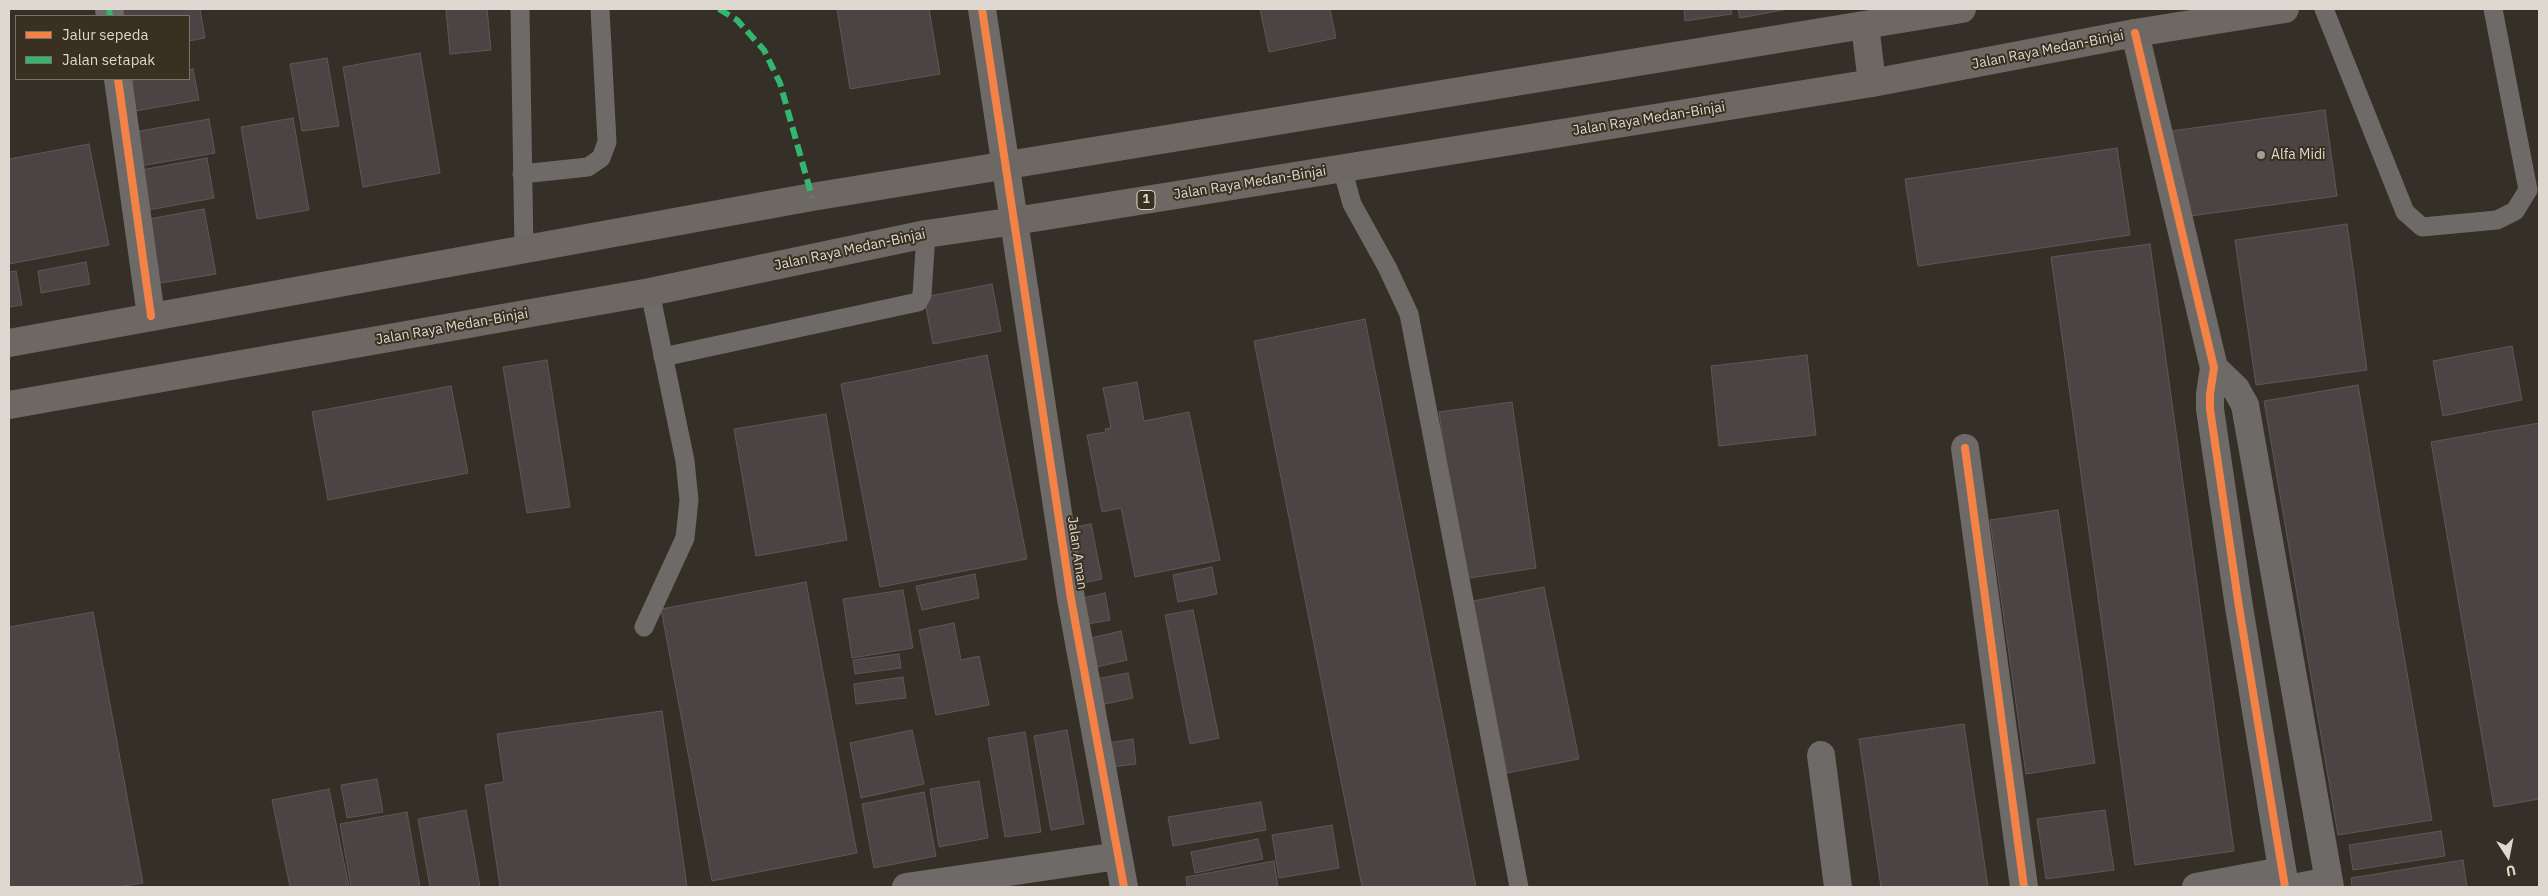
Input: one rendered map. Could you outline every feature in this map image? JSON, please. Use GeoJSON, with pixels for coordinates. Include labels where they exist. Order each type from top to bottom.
{"type":"FeatureCollection","features":[{"type":"Feature","properties":{"kind":"highway"},"geometry":{"type":"LineString","coordinates":[[9,343],[812,198],[1962,9]]}},
{"type":"Feature","properties":{"kind":"highway","name":"Jalan Raya Medan-Binjai"},"geometry":{"type":"LineString","coordinates":[[9,405],[650,292],[926,234],[1872,83],[2135,34],[2286,9]]}},
{"type":"Feature","properties":{"kind":"highway"},"geometry":{"type":"LineString","coordinates":[[1865,25],[1872,83]]}},
{"type":"Feature","properties":{"kind":"street","name":"Jalan Aman"},"geometry":{"type":"LineString","coordinates":[[982,9],[1071,599],[1124,887]]}},
{"type":"Feature","properties":{"kind":"street"},"geometry":{"type":"LineString","coordinates":[[2135,34],[2214,368],[2210,394],[2210,410],[2239,607],[2275,828],[2288,882]]}},
{"type":"Feature","properties":{"kind":"street"},"geometry":{"type":"LineString","coordinates":[[118,80],[151,316]]}},
{"type":"Feature","properties":{"kind":"street"},"geometry":{"type":"LineString","coordinates":[[2196,887],[2288,882],[2329,884],[2278,602],[2245,405],[2236,389],[2214,368]]}},
{"type":"Feature","properties":{"kind":"street"},"geometry":{"type":"LineString","coordinates":[[1965,448],[2024,887]]}},
{"type":"Feature","properties":{"kind":"street"},"geometry":{"type":"LineString","coordinates":[[2239,607],[2278,602]]}},
{"type":"Feature","properties":{"kind":"street"},"geometry":{"type":"LineString","coordinates":[[1821,755],[1838,887]]}},
{"type":"Feature","properties":{"kind":"street"},"geometry":{"type":"LineString","coordinates":[[2275,828],[2318,820]]}},
{"type":"Feature","properties":{"kind":"street"},"geometry":{"type":"LineString","coordinates":[[906,887],[1118,856]]}},
{"type":"Feature","properties":{"kind":"lane"},"geometry":{"type":"LineString","coordinates":[[520,9],[524,250]]}},
{"type":"Feature","properties":{"kind":"lane"},"geometry":{"type":"LineString","coordinates":[[522,174],[588,167],[601,158],[607,142],[600,9]]}},
{"type":"Feature","properties":{"kind":"lane"},"geometry":{"type":"LineString","coordinates":[[2324,9],[2405,212],[2422,227],[2497,220],[2515,211],[2528,190],[2493,9]]}},
{"type":"Feature","properties":{"kind":"lane"},"geometry":{"type":"LineString","coordinates":[[1342,168],[1352,204],[1387,267],[1409,314],[1519,887]]}},
{"type":"Feature","properties":{"kind":"lane"},"geometry":{"type":"LineString","coordinates":[[663,357],[918,302],[922,295],[926,234]]}},
{"type":"Feature","properties":{"kind":"lane"},"geometry":{"type":"LineString","coordinates":[[644,627],[685,538],[689,500],[685,461],[650,292]]}},
{"type":"Feature","properties":{"kind":"building"},"geometry":{"type":"Polygon","coordinates":[[[115,9],[200,9],[205,38],[190,41],[190,15],[117,15],[115,9]]]}},
{"type":"Feature","properties":{"kind":"building"},"geometry":{"type":"Polygon","coordinates":[[[446,9],[487,9],[491,50],[450,54],[446,9]]]}},
{"type":"Feature","properties":{"kind":"building"},"geometry":{"type":"Polygon","coordinates":[[[837,9],[929,9],[940,74],[850,89],[837,9]]]}},
{"type":"Feature","properties":{"kind":"building"},"geometry":{"type":"Polygon","coordinates":[[[1260,9],[1330,9],[1336,38],[1269,52],[1260,9]]]}},
{"type":"Feature","properties":{"kind":"building"},"geometry":{"type":"Polygon","coordinates":[[[1684,9],[1731,9],[1732,14],[1685,21],[1684,9]]]}},
{"type":"Feature","properties":{"kind":"building"},"geometry":{"type":"Polygon","coordinates":[[[1738,9],[1788,9],[1740,18],[1738,9]]]}},
{"type":"Feature","properties":{"kind":"building"},"geometry":{"type":"Polygon","coordinates":[[[420,53],[440,173],[363,187],[343,67],[420,53]]]}},
{"type":"Feature","properties":{"kind":"building"},"geometry":{"type":"Polygon","coordinates":[[[327,58],[339,126],[302,131],[290,64],[327,58]]]}},
{"type":"Feature","properties":{"kind":"building"},"geometry":{"type":"Polygon","coordinates":[[[193,69],[199,100],[129,112],[123,82],[134,80],[190,80],[190,70],[193,69]]]}},
{"type":"Feature","properties":{"kind":"building"},"geometry":{"type":"Polygon","coordinates":[[[2325,110],[2337,196],[2183,217],[2171,131],[2325,110]]]}},
{"type":"Feature","properties":{"kind":"building"},"geometry":{"type":"Polygon","coordinates":[[[293,118],[309,210],[257,219],[241,127],[293,118]]]}},
{"type":"Feature","properties":{"kind":"building"},"geometry":{"type":"Polygon","coordinates":[[[209,119],[215,153],[134,167],[128,133],[209,119]]]}},
{"type":"Feature","properties":{"kind":"building"},"geometry":{"type":"Polygon","coordinates":[[[89,144],[109,245],[9,264],[9,159],[89,144]]]}},
{"type":"Feature","properties":{"kind":"building"},"geometry":{"type":"Polygon","coordinates":[[[2117,148],[2130,235],[1918,266],[1905,179],[2117,148]]]}},
{"type":"Feature","properties":{"kind":"building"},"geometry":{"type":"Polygon","coordinates":[[[207,158],[214,198],[143,211],[136,171],[207,158]]]}},
{"type":"Feature","properties":{"kind":"building"},"geometry":{"type":"Polygon","coordinates":[[[204,209],[216,274],[154,284],[143,220],[204,209]]]}},
{"type":"Feature","properties":{"kind":"building"},"geometry":{"type":"Polygon","coordinates":[[[2347,224],[2367,370],[2256,385],[2235,240],[2347,224]]]}},
{"type":"Feature","properties":{"kind":"building"},"geometry":{"type":"Polygon","coordinates":[[[2150,244],[2234,851],[2135,865],[2051,257],[2150,244]]]}},
{"type":"Feature","properties":{"kind":"building"},"geometry":{"type":"Polygon","coordinates":[[[86,262],[90,284],[41,293],[38,271],[86,262]]]}},
{"type":"Feature","properties":{"kind":"building"},"geometry":{"type":"Polygon","coordinates":[[[16,271],[22,305],[9,307],[9,272],[16,271]]]}},
{"type":"Feature","properties":{"kind":"building"},"geometry":{"type":"Polygon","coordinates":[[[992,284],[1001,331],[933,344],[924,297],[992,284]]]}},
{"type":"Feature","properties":{"kind":"building"},"geometry":{"type":"Polygon","coordinates":[[[1365,319],[1476,887],[1362,887],[1254,341],[1365,319]]]}},
{"type":"Feature","properties":{"kind":"building"},"geometry":{"type":"Polygon","coordinates":[[[2512,346],[2522,400],[2443,416],[2433,361],[2512,346]]]}},
{"type":"Feature","properties":{"kind":"building"},"geometry":{"type":"Polygon","coordinates":[[[987,355],[1027,559],[880,587],[841,384],[987,355]]]}},
{"type":"Feature","properties":{"kind":"building"},"geometry":{"type":"Polygon","coordinates":[[[1807,355],[1816,435],[1719,446],[1711,366],[1807,355]]]}},
{"type":"Feature","properties":{"kind":"building"},"geometry":{"type":"Polygon","coordinates":[[[547,360],[570,507],[527,513],[503,367],[547,360]]]}},
{"type":"Feature","properties":{"kind":"building"},"geometry":{"type":"Polygon","coordinates":[[[1137,382],[1144,421],[1189,412],[1220,560],[1135,577],[1121,508],[1102,512],[1087,435],[1106,432],[1105,429],[1111,428],[1103,388],[1137,382]]]}},
{"type":"Feature","properties":{"kind":"building"},"geometry":{"type":"Polygon","coordinates":[[[2358,385],[2432,820],[2338,835],[2264,401],[2358,385]]]}},
{"type":"Feature","properties":{"kind":"building"},"geometry":{"type":"Polygon","coordinates":[[[451,386],[468,473],[328,500],[312,412],[451,386]]]}},
{"type":"Feature","properties":{"kind":"building"},"geometry":{"type":"Polygon","coordinates":[[[1512,402],[1536,568],[1463,579],[1439,412],[1512,402]]]}},
{"type":"Feature","properties":{"kind":"building"},"geometry":{"type":"Polygon","coordinates":[[[826,414],[847,540],[756,556],[734,429],[826,414]]]}},
{"type":"Feature","properties":{"kind":"building"},"geometry":{"type":"Polygon","coordinates":[[[2539,423],[2539,799],[2494,807],[2431,442],[2539,423]]]}},
{"type":"Feature","properties":{"kind":"building"},"geometry":{"type":"Polygon","coordinates":[[[2058,510],[2095,763],[2026,774],[1990,520],[2058,510]]]}},
{"type":"Feature","properties":{"kind":"building"},"geometry":{"type":"Polygon","coordinates":[[[1091,524],[1102,579],[1075,585],[1064,529],[1091,524]]]}},
{"type":"Feature","properties":{"kind":"building"},"geometry":{"type":"Polygon","coordinates":[[[1212,567],[1217,594],[1178,602],[1173,575],[1212,567]]]}},
{"type":"Feature","properties":{"kind":"building"},"geometry":{"type":"Polygon","coordinates":[[[975,574],[979,598],[922,610],[916,586],[975,574]]]}},
{"type":"Feature","properties":{"kind":"building"},"geometry":{"type":"Polygon","coordinates":[[[806,582],[857,853],[712,881],[661,609],[806,582]]]}},
{"type":"Feature","properties":{"kind":"building"},"geometry":{"type":"Polygon","coordinates":[[[1544,587],[1579,759],[1507,773],[1473,601],[1544,587]]]}},
{"type":"Feature","properties":{"kind":"building"},"geometry":{"type":"Polygon","coordinates":[[[903,590],[913,648],[852,658],[843,599],[903,590]]]}},
{"type":"Feature","properties":{"kind":"building"},"geometry":{"type":"Polygon","coordinates":[[[1105,593],[1110,620],[1088,624],[1083,598],[1105,593]]]}},
{"type":"Feature","properties":{"kind":"building"},"geometry":{"type":"Polygon","coordinates":[[[1193,610],[1219,738],[1190,744],[1165,615],[1193,610]]]}},
{"type":"Feature","properties":{"kind":"building"},"geometry":{"type":"Polygon","coordinates":[[[93,612],[143,883],[118,887],[9,887],[9,627],[93,612]]]}},
{"type":"Feature","properties":{"kind":"building"},"geometry":{"type":"Polygon","coordinates":[[[954,623],[961,660],[979,656],[989,705],[936,715],[919,630],[954,623]]]}},
{"type":"Feature","properties":{"kind":"building"},"geometry":{"type":"Polygon","coordinates":[[[1121,631],[1127,660],[1097,667],[1091,638],[1121,631]]]}},
{"type":"Feature","properties":{"kind":"building"},"geometry":{"type":"Polygon","coordinates":[[[899,654],[901,668],[855,674],[853,660],[899,654]]]}},
{"type":"Feature","properties":{"kind":"building"},"geometry":{"type":"Polygon","coordinates":[[[1128,673],[1133,698],[1096,706],[1091,680],[1128,673]]]}},
{"type":"Feature","properties":{"kind":"building"},"geometry":{"type":"Polygon","coordinates":[[[903,677],[906,698],[856,704],[854,684],[903,677]]]}},
{"type":"Feature","properties":{"kind":"building"},"geometry":{"type":"Polygon","coordinates":[[[662,711],[687,887],[500,887],[485,785],[504,782],[497,734],[662,711]]]}},
{"type":"Feature","properties":{"kind":"building"},"geometry":{"type":"Polygon","coordinates":[[[1964,724],[1988,887],[1881,887],[1859,739],[1964,724]]]}},
{"type":"Feature","properties":{"kind":"building"},"geometry":{"type":"Polygon","coordinates":[[[912,730],[924,784],[861,798],[850,743],[912,730]]]}},
{"type":"Feature","properties":{"kind":"building"},"geometry":{"type":"Polygon","coordinates":[[[1067,730],[1084,824],[1051,830],[1034,736],[1067,730]]]}},
{"type":"Feature","properties":{"kind":"building"},"geometry":{"type":"Polygon","coordinates":[[[1025,732],[1041,832],[1005,837],[988,738],[1025,732]]]}},
{"type":"Feature","properties":{"kind":"building"},"geometry":{"type":"Polygon","coordinates":[[[1133,739],[1136,764],[1111,767],[1107,743],[1133,739]]]}},
{"type":"Feature","properties":{"kind":"building"},"geometry":{"type":"Polygon","coordinates":[[[377,779],[383,812],[347,818],[341,785],[377,779]]]}},
{"type":"Feature","properties":{"kind":"building"},"geometry":{"type":"Polygon","coordinates":[[[979,781],[988,838],[939,847],[930,789],[979,781]]]}},
{"type":"Feature","properties":{"kind":"building"},"geometry":{"type":"Polygon","coordinates":[[[329,789],[349,887],[290,887],[272,800],[329,789]]]}},
{"type":"Feature","properties":{"kind":"building"},"geometry":{"type":"Polygon","coordinates":[[[924,792],[936,856],[874,868],[862,804],[924,792]]]}},
{"type":"Feature","properties":{"kind":"building"},"geometry":{"type":"Polygon","coordinates":[[[1261,802],[1266,830],[1173,846],[1168,817],[1261,802]]]}},
{"type":"Feature","properties":{"kind":"building"},"geometry":{"type":"Polygon","coordinates":[[[466,810],[480,887],[430,887],[418,819],[466,810]]]}},
{"type":"Feature","properties":{"kind":"building"},"geometry":{"type":"Polygon","coordinates":[[[2105,810],[2114,870],[2046,879],[2037,819],[2105,810]]]}},
{"type":"Feature","properties":{"kind":"building"},"geometry":{"type":"Polygon","coordinates":[[[407,812],[420,887],[351,887],[340,824],[407,812]]]}},
{"type":"Feature","properties":{"kind":"building"},"geometry":{"type":"Polygon","coordinates":[[[1332,825],[1339,868],[1279,878],[1272,835],[1332,825]]]}},
{"type":"Feature","properties":{"kind":"building"},"geometry":{"type":"Polygon","coordinates":[[[2441,831],[2445,856],[2353,870],[2349,845],[2441,831]]]}},
{"type":"Feature","properties":{"kind":"building"},"geometry":{"type":"Polygon","coordinates":[[[1258,839],[1263,859],[1195,873],[1191,852],[1258,839]]]}},
{"type":"Feature","properties":{"kind":"building"},"geometry":{"type":"Polygon","coordinates":[[[2463,860],[2467,887],[2352,887],[2351,878],[2463,860]]]}},
{"type":"Feature","properties":{"kind":"building"},"geometry":{"type":"Polygon","coordinates":[[[1274,861],[1278,887],[1187,887],[1186,877],[1274,861]]]}},
{"type":"Feature","properties":{"kind":"marked path"},"geometry":{"type":"LineString","coordinates":[[109,9],[110,15]]}},
{"type":"Feature","properties":{"kind":"marked path"},"geometry":{"type":"LineString","coordinates":[[719,9],[737,20],[764,50],[780,83],[812,197]]}},
{"type":"Feature","properties":{"kind":"cycle path"},"geometry":{"type":"LineString","coordinates":[[982,9],[1071,599],[1124,887]]}},
{"type":"Feature","properties":{"kind":"cycle path"},"geometry":{"type":"LineString","coordinates":[[2135,33],[2214,368],[2210,409],[2239,607],[2285,887]]}},
{"type":"Feature","properties":{"kind":"cycle path"},"geometry":{"type":"LineString","coordinates":[[118,80],[151,316]]}},
{"type":"Feature","properties":{"kind":"cycle path"},"geometry":{"type":"LineString","coordinates":[[1965,448],[2024,887]]}},
{"type":"Feature","properties":{"kind":"place","name":"Alfa Midi"},"geometry":{"type":"Point","coordinates":[2261,155]}}]}
